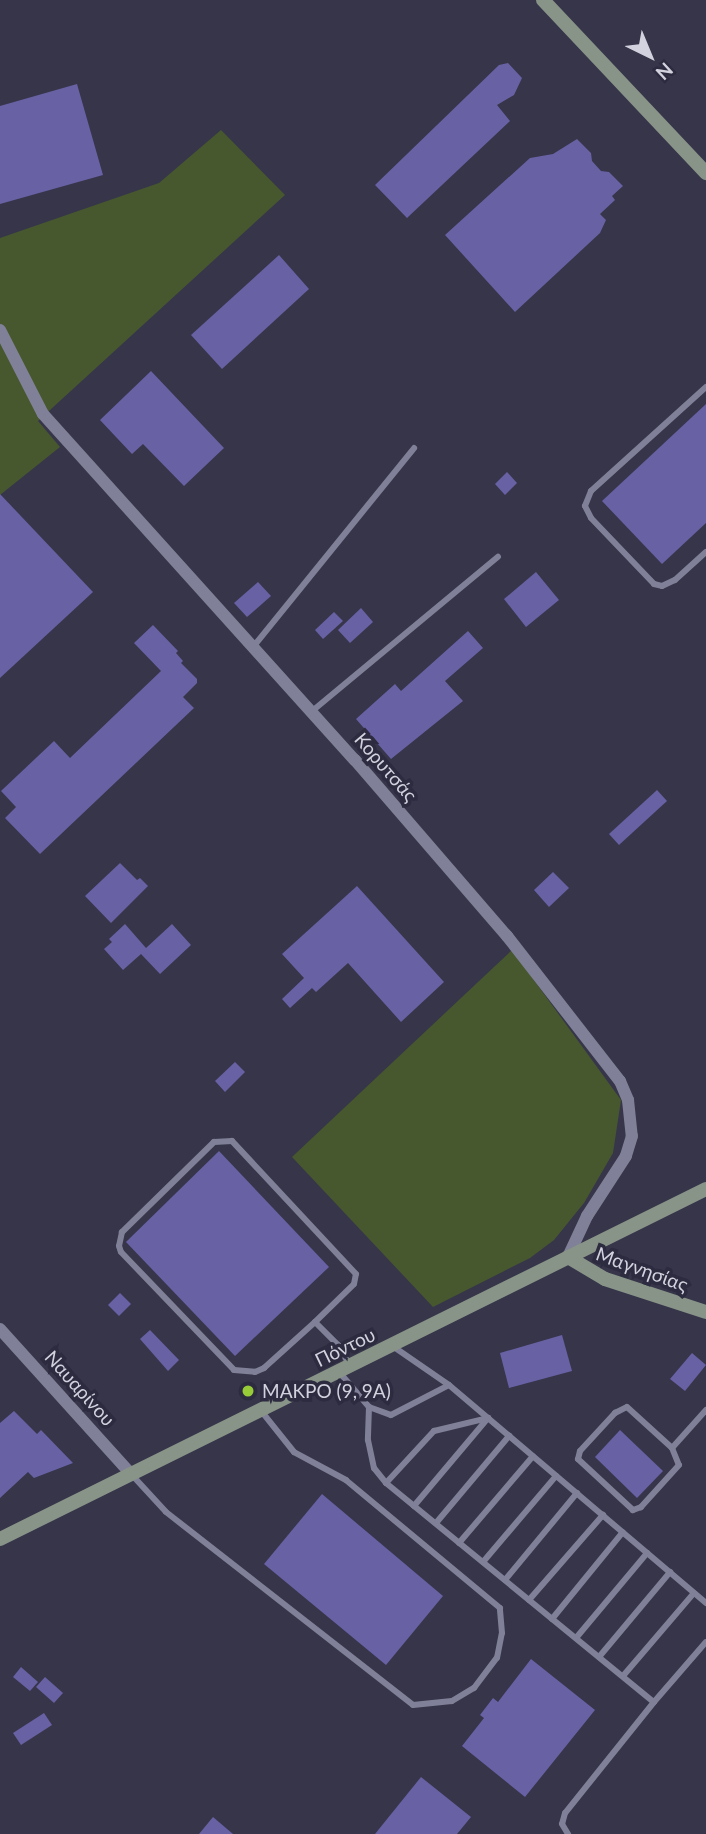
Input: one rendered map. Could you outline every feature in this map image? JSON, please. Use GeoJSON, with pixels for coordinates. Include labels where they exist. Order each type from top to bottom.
{"type":"FeatureCollection","features":[{"type":"Feature","properties":{"kind":"street"},"geometry":{"type":"LineString","coordinates":[[543,0],[706,173]]}},
{"type":"Feature","properties":{"kind":"street","name":"Κορυτσάς"},"geometry":{"type":"LineString","coordinates":[[0,330],[43,414],[312,712],[507,936],[620,1081],[628,1100],[632,1136],[626,1156],[587,1216],[568,1257]]}},
{"type":"Feature","properties":{"kind":"street","name":"Πόντου"},"geometry":{"type":"LineString","coordinates":[[0,1539],[706,1189]]}},
{"type":"Feature","properties":{"kind":"street","name":"Μαγνησίας"},"geometry":{"type":"LineString","coordinates":[[568,1257],[605,1279],[706,1312]]}},
{"type":"Feature","properties":{"kind":"street","name":"Ναυαρίνου"},"geometry":{"type":"LineString","coordinates":[[0,1329],[131,1474]]}},
{"type":"Feature","properties":{"kind":"lane"},"geometry":{"type":"LineString","coordinates":[[706,387],[592,491],[585,506],[591,518],[654,584],[662,586],[675,580],[706,552]]}},
{"type":"Feature","properties":{"kind":"lane"},"geometry":{"type":"LineString","coordinates":[[253,648],[414,448]]}},
{"type":"Feature","properties":{"kind":"lane"},"geometry":{"type":"LineString","coordinates":[[312,712],[498,556]]}},
{"type":"Feature","properties":{"kind":"lane"},"geometry":{"type":"LineString","coordinates":[[214,1142],[232,1142],[239,1145],[356,1274],[354,1284],[315,1322],[264,1368],[255,1372],[234,1370],[224,1363],[121,1252],[119,1246],[122,1232],[214,1142]]}},
{"type":"Feature","properties":{"kind":"lane"},"geometry":{"type":"LineString","coordinates":[[315,1322],[338,1345],[344,1368],[369,1407],[368,1440],[374,1468],[386,1483],[654,1702]]}},
{"type":"Feature","properties":{"kind":"lane"},"geometry":{"type":"LineString","coordinates":[[391,1345],[449,1385],[706,1603]]}},
{"type":"Feature","properties":{"kind":"lane"},"geometry":{"type":"LineString","coordinates":[[369,1407],[391,1415],[449,1385]]}},
{"type":"Feature","properties":{"kind":"lane"},"geometry":{"type":"LineString","coordinates":[[627,1407],[672,1448],[679,1465],[641,1507],[633,1510],[578,1459],[580,1451],[607,1422],[627,1407]]}},
{"type":"Feature","properties":{"kind":"lane"},"geometry":{"type":"LineString","coordinates":[[131,1474],[166,1512],[413,1705],[452,1701],[474,1688],[497,1658],[502,1633],[500,1608],[346,1480],[294,1452],[260,1410]]}},
{"type":"Feature","properties":{"kind":"lane"},"geometry":{"type":"LineString","coordinates":[[672,1448],[706,1410]]}},
{"type":"Feature","properties":{"kind":"lane"},"geometry":{"type":"LineString","coordinates":[[386,1483],[435,1431],[488,1418]]}},
{"type":"Feature","properties":{"kind":"lane"},"geometry":{"type":"LineString","coordinates":[[414,1506],[488,1418]]}},
{"type":"Feature","properties":{"kind":"lane"},"geometry":{"type":"LineString","coordinates":[[436,1523],[509,1436]]}},
{"type":"Feature","properties":{"kind":"lane"},"geometry":{"type":"LineString","coordinates":[[460,1543],[533,1456]]}},
{"type":"Feature","properties":{"kind":"lane"},"geometry":{"type":"LineString","coordinates":[[483,1562],[556,1476]]}},
{"type":"Feature","properties":{"kind":"lane"},"geometry":{"type":"LineString","coordinates":[[505,1580],[577,1493]]}},
{"type":"Feature","properties":{"kind":"lane"},"geometry":{"type":"LineString","coordinates":[[529,1600],[603,1515]]}},
{"type":"Feature","properties":{"kind":"lane"},"geometry":{"type":"LineString","coordinates":[[552,1619],[623,1532]]}},
{"type":"Feature","properties":{"kind":"lane"},"geometry":{"type":"LineString","coordinates":[[576,1638],[647,1553]]}},
{"type":"Feature","properties":{"kind":"lane"},"geometry":{"type":"LineString","coordinates":[[599,1657],[670,1572]]}},
{"type":"Feature","properties":{"kind":"lane"},"geometry":{"type":"LineString","coordinates":[[623,1676],[694,1592]]}},
{"type":"Feature","properties":{"kind":"lane"},"geometry":{"type":"LineString","coordinates":[[568,1834],[562,1824],[565,1813],[706,1642]]}},
{"type":"Feature","properties":{"kind":"green space"},"geometry":{"type":"Polygon","coordinates":[[[221,130],[285,195],[38,421],[60,447],[0,495],[0,238],[159,183],[221,130]]]}},
{"type":"Feature","properties":{"kind":"green space"},"geometry":{"type":"Polygon","coordinates":[[[512,950],[621,1100],[613,1153],[584,1203],[554,1240],[530,1258],[433,1307],[292,1157],[512,950]]]}},
{"type":"Feature","properties":{"kind":"building"},"geometry":{"type":"Polygon","coordinates":[[[508,63],[522,78],[514,95],[497,105],[510,121],[407,218],[375,185],[499,65],[508,63]]]}},
{"type":"Feature","properties":{"kind":"building"},"geometry":{"type":"Polygon","coordinates":[[[77,84],[103,175],[0,204],[0,106],[77,84]]]}},
{"type":"Feature","properties":{"kind":"building"},"geometry":{"type":"Polygon","coordinates":[[[577,139],[591,153],[592,161],[601,171],[609,172],[623,186],[612,196],[615,200],[600,214],[606,220],[600,233],[515,312],[445,235],[530,158],[553,154],[577,139]]]}},
{"type":"Feature","properties":{"kind":"building"},"geometry":{"type":"Polygon","coordinates":[[[279,255],[309,289],[222,369],[191,335],[279,255]]]}},
{"type":"Feature","properties":{"kind":"building"},"geometry":{"type":"Polygon","coordinates":[[[151,371],[224,448],[184,486],[143,444],[132,454],[100,420],[151,371]]]}},
{"type":"Feature","properties":{"kind":"building"},"geometry":{"type":"Polygon","coordinates":[[[706,404],[706,523],[662,564],[602,501],[706,404]]]}},
{"type":"Feature","properties":{"kind":"building"},"geometry":{"type":"Polygon","coordinates":[[[507,472],[517,483],[505,495],[495,484],[507,472]]]}},
{"type":"Feature","properties":{"kind":"building"},"geometry":{"type":"Polygon","coordinates":[[[0,494],[93,592],[0,678],[0,494]]]}},
{"type":"Feature","properties":{"kind":"building"},"geometry":{"type":"Polygon","coordinates":[[[536,572],[559,600],[526,627],[504,599],[536,572]]]}},
{"type":"Feature","properties":{"kind":"building"},"geometry":{"type":"Polygon","coordinates":[[[258,582],[271,596],[247,617],[234,603],[258,582]]]}},
{"type":"Feature","properties":{"kind":"building"},"geometry":{"type":"Polygon","coordinates":[[[361,608],[373,622],[350,643],[338,630],[361,608]]]}},
{"type":"Feature","properties":{"kind":"building"},"geometry":{"type":"Polygon","coordinates":[[[334,612],[343,621],[323,639],[315,630],[334,612]]]}},
{"type":"Feature","properties":{"kind":"building"},"geometry":{"type":"Polygon","coordinates":[[[153,625],[178,651],[176,653],[183,661],[181,663],[197,679],[197,683],[183,697],[194,708],[40,854],[5,818],[16,807],[1,791],[54,741],[70,758],[161,671],[134,643],[153,625]]]}},
{"type":"Feature","properties":{"kind":"building"},"geometry":{"type":"Polygon","coordinates":[[[468,631],[483,648],[445,681],[463,701],[391,759],[356,719],[395,684],[401,691],[468,631]]]}},
{"type":"Feature","properties":{"kind":"building"},"geometry":{"type":"Polygon","coordinates":[[[657,790],[667,801],[619,845],[609,834],[657,790]]]}},
{"type":"Feature","properties":{"kind":"building"},"geometry":{"type":"Polygon","coordinates":[[[120,863],[137,880],[140,878],[148,886],[111,923],[85,896],[120,863]]]}},
{"type":"Feature","properties":{"kind":"building"},"geometry":{"type":"Polygon","coordinates":[[[553,872],[569,888],[549,907],[534,890],[553,872]]]}},
{"type":"Feature","properties":{"kind":"building"},"geometry":{"type":"Polygon","coordinates":[[[357,886],[444,982],[401,1022],[348,963],[316,992],[312,988],[290,1008],[282,999],[304,978],[282,954],[357,886]]]}},
{"type":"Feature","properties":{"kind":"building"},"geometry":{"type":"Polygon","coordinates":[[[125,924],[146,948],[172,924],[191,945],[160,974],[141,954],[123,970],[104,949],[112,942],[109,939],[125,924]]]}},
{"type":"Feature","properties":{"kind":"building"},"geometry":{"type":"Polygon","coordinates":[[[235,1062],[245,1072],[225,1092],[215,1081],[235,1062]]]}},
{"type":"Feature","properties":{"kind":"building"},"geometry":{"type":"Polygon","coordinates":[[[219,1151],[329,1267],[235,1356],[126,1242],[219,1151]]]}},
{"type":"Feature","properties":{"kind":"building"},"geometry":{"type":"Polygon","coordinates":[[[120,1293],[131,1304],[119,1316],[108,1305],[120,1293]]]}},
{"type":"Feature","properties":{"kind":"building"},"geometry":{"type":"Polygon","coordinates":[[[150,1330],[179,1360],[168,1371],[140,1339],[150,1330]]]}},
{"type":"Feature","properties":{"kind":"building"},"geometry":{"type":"Polygon","coordinates":[[[562,1335],[572,1371],[509,1388],[500,1353],[562,1335]]]}},
{"type":"Feature","properties":{"kind":"building"},"geometry":{"type":"Polygon","coordinates":[[[692,1353],[706,1365],[685,1391],[670,1379],[692,1353]]]}},
{"type":"Feature","properties":{"kind":"building"},"geometry":{"type":"Polygon","coordinates":[[[14,1411],[37,1434],[41,1430],[73,1463],[34,1478],[28,1472],[0,1498],[0,1423],[14,1411]]]}},
{"type":"Feature","properties":{"kind":"building"},"geometry":{"type":"Polygon","coordinates":[[[620,1430],[663,1471],[637,1498],[595,1457],[620,1430]]]}},
{"type":"Feature","properties":{"kind":"building"},"geometry":{"type":"Polygon","coordinates":[[[322,1494],[443,1596],[386,1665],[264,1564],[322,1494]]]}},
{"type":"Feature","properties":{"kind":"building"},"geometry":{"type":"Polygon","coordinates":[[[531,1659],[595,1710],[525,1797],[462,1746],[484,1718],[480,1715],[493,1698],[498,1702],[531,1659]]]}},
{"type":"Feature","properties":{"kind":"building"},"geometry":{"type":"Polygon","coordinates":[[[21,1667],[38,1682],[30,1691],[13,1677],[21,1667]]]}},
{"type":"Feature","properties":{"kind":"building"},"geometry":{"type":"Polygon","coordinates":[[[45,1677],[63,1693],[54,1703],[36,1687],[45,1677]]]}},
{"type":"Feature","properties":{"kind":"building"},"geometry":{"type":"Polygon","coordinates":[[[44,1713],[52,1725],[21,1745],[13,1733],[44,1713]]]}},
{"type":"Feature","properties":{"kind":"building"},"geometry":{"type":"Polygon","coordinates":[[[421,1777],[471,1817],[457,1834],[375,1834],[421,1777]]]}},
{"type":"Feature","properties":{"kind":"building"},"geometry":{"type":"Polygon","coordinates":[[[213,1817],[233,1834],[199,1834],[213,1817]]]}},
{"type":"Feature","properties":{"kind":"place","name":"ΜΑΚΡΟ (9, 9Α)"},"geometry":{"type":"Point","coordinates":[248,1391]}}]}
